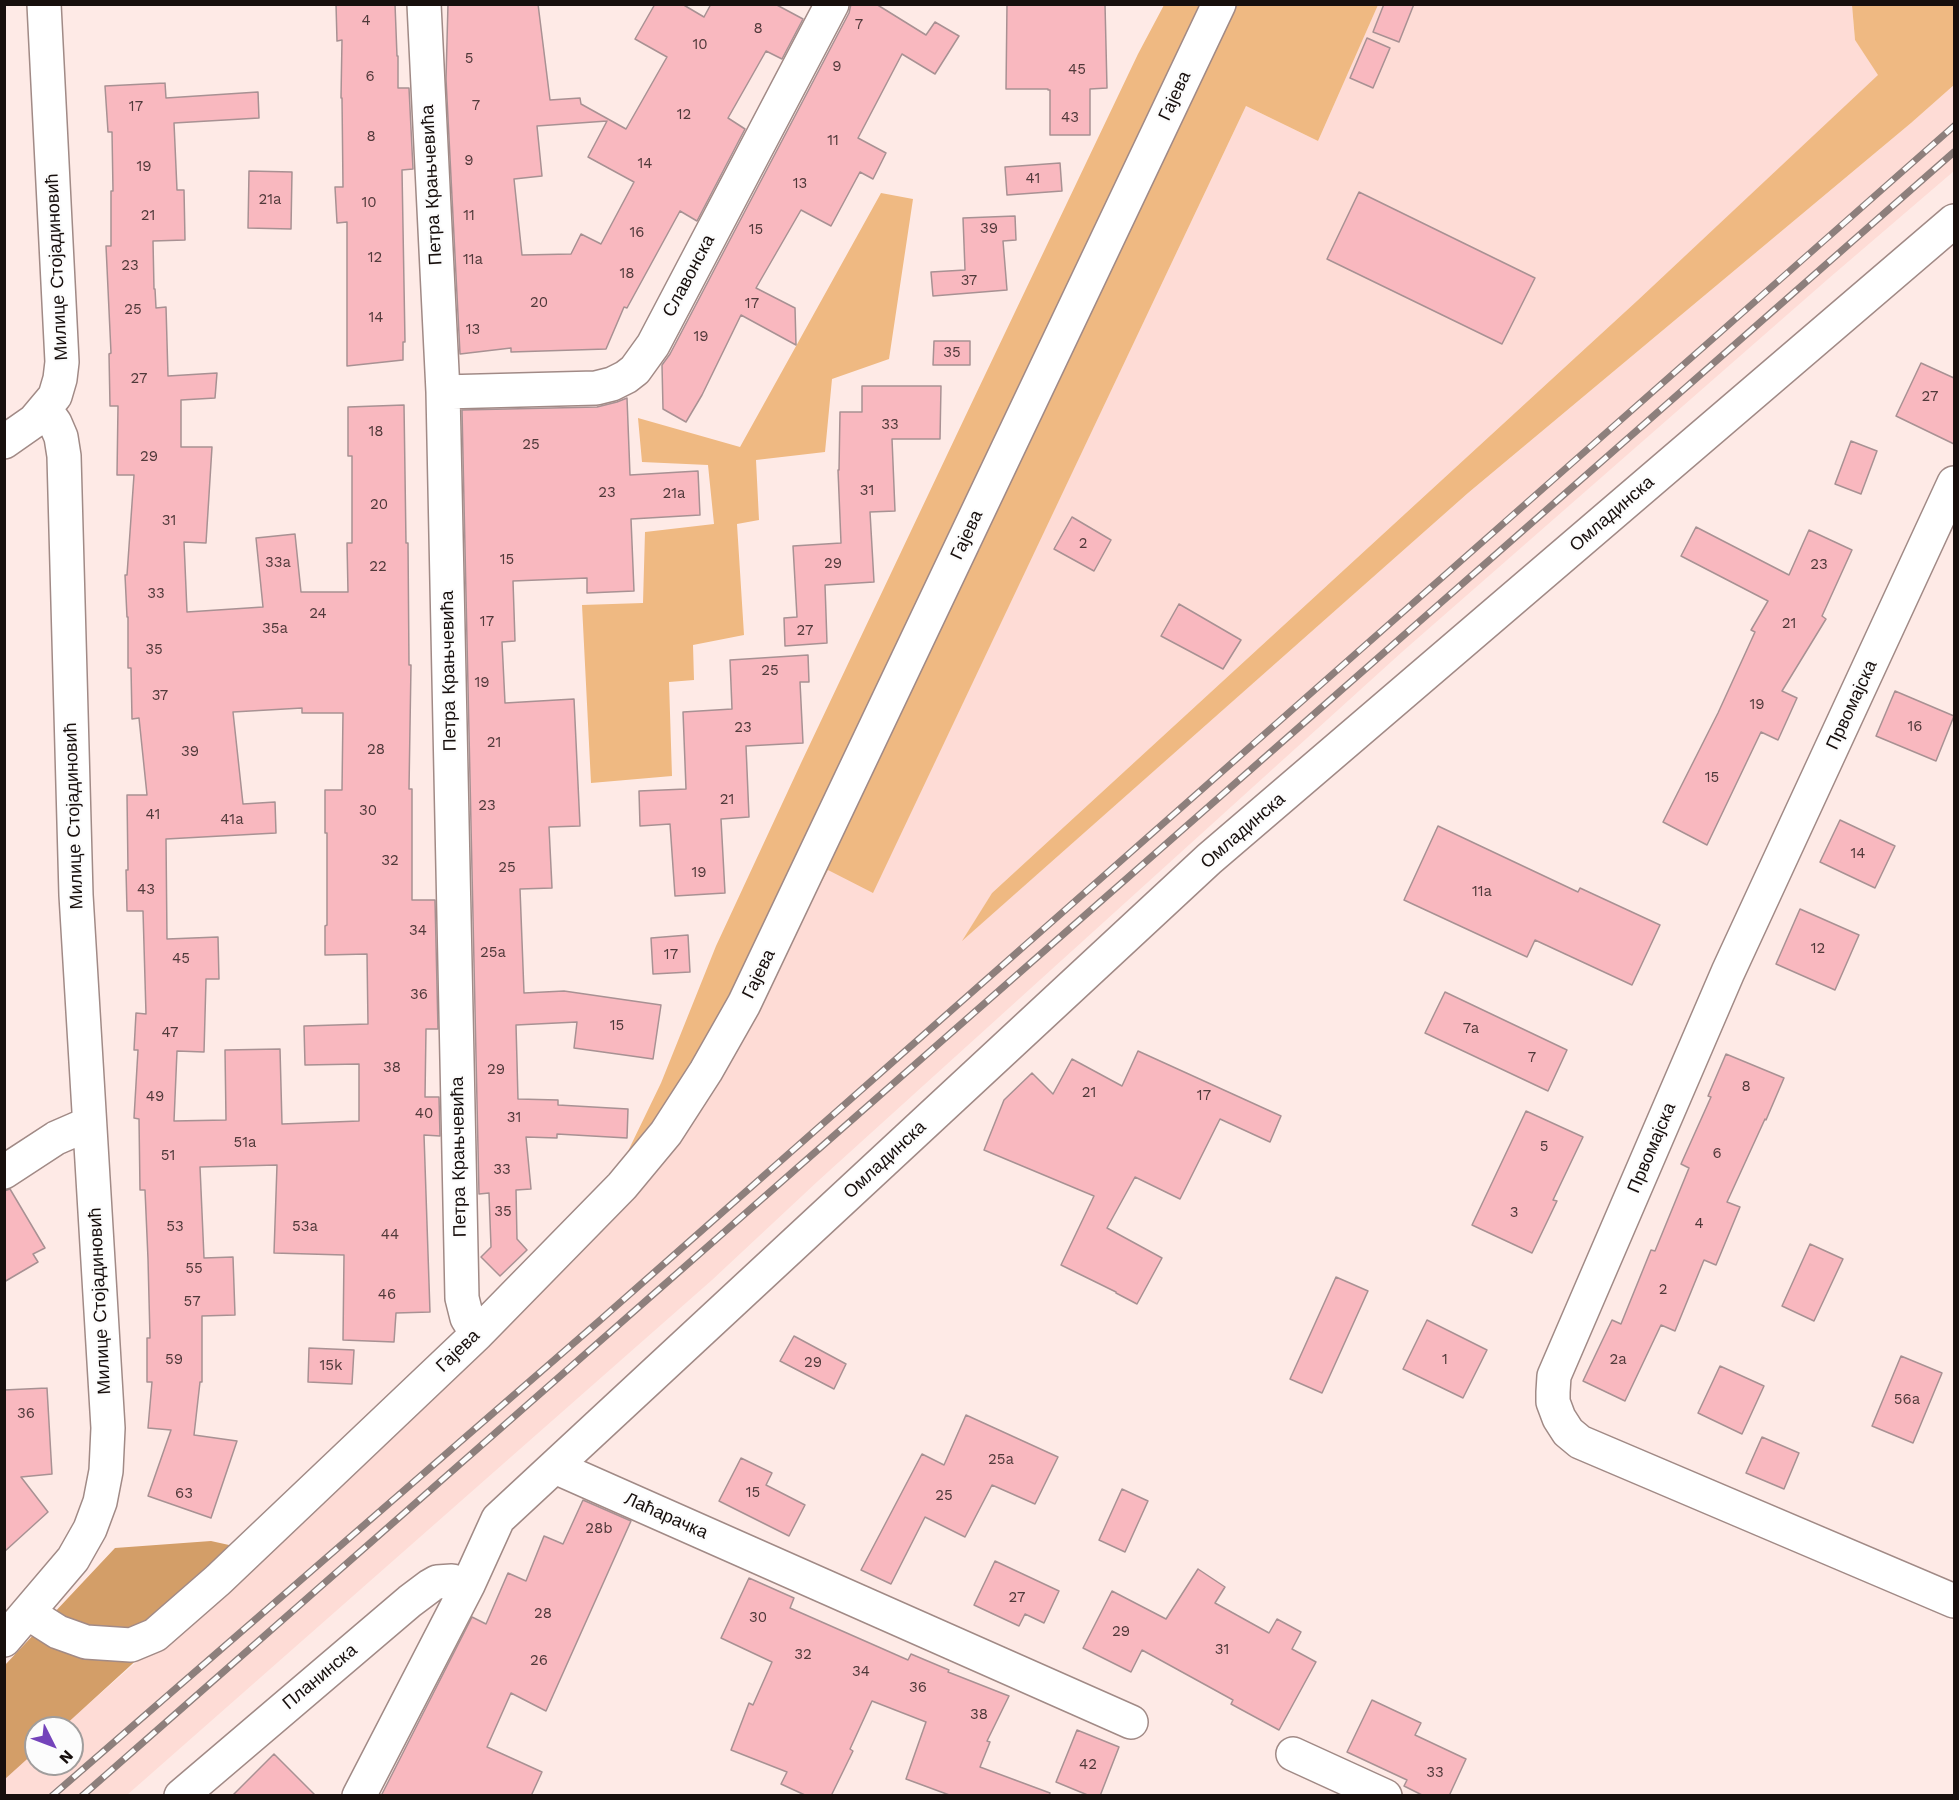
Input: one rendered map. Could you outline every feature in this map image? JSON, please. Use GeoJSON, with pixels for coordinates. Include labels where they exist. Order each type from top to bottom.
{"type":"FeatureCollection","features":[{"type":"Feature","properties":{"kind":"street","name":"Милице Стојадиновић"},"geometry":{"type":"LineString","coordinates":[[28,1613],[73,1559],[90,1529],[100,1502],[106,1471],[108,1428],[76,895],[64,456],[61,437],[45,409],[55,396],[62,362],[44,4]]}},
{"type":"Feature","properties":{"kind":"street","name":"Петра Крањчевића"},"geometry":{"type":"LineString","coordinates":[[423,4],[443,392],[462,1299],[467,1318],[477,1334]]}},
{"type":"Feature","properties":{"kind":"street","name":"Славонска"},"geometry":{"type":"LineString","coordinates":[[443,392],[596,388],[612,384],[635,370],[652,345],[832,4]]}},
{"type":"Feature","properties":{"kind":"street","name":"Гајева"},"geometry":{"type":"LineString","coordinates":[[28,1613],[58,1632],[86,1642],[131,1645],[154,1635],[218,1580],[477,1334],[622,1186],[666,1133],[706,1071],[739,1013],[1219,4]]}},
{"type":"Feature","properties":{"kind":"street","name":"Омладинска"},"geometry":{"type":"LineString","coordinates":[[555,1467],[1209,859],[1954,221]]}},
{"type":"Feature","properties":{"kind":"street"},"geometry":{"type":"LineString","coordinates":[[4,442],[34,421],[45,409]]}},
{"type":"Feature","properties":{"kind":"street","name":"Првомајска"},"geometry":{"type":"LineString","coordinates":[[1954,483],[1728,972],[1554,1376],[1553,1402],[1568,1432],[1580,1442],[1954,1601]]}},
{"type":"Feature","properties":{"kind":"street"},"geometry":{"type":"LineString","coordinates":[[4,1172],[56,1138],[89,1125]]}},
{"type":"Feature","properties":{"kind":"street"},"geometry":{"type":"LineString","coordinates":[[359,1796],[468,1585],[498,1519],[555,1467]]}},
{"type":"Feature","properties":{"kind":"street","name":"Лаћарачка"},"geometry":{"type":"LineString","coordinates":[[555,1467],[1131,1722]]}},
{"type":"Feature","properties":{"kind":"street","name":"Планинска"},"geometry":{"type":"LineString","coordinates":[[182,1796],[430,1586],[437,1582],[452,1581],[468,1585]]}},
{"type":"Feature","properties":{"kind":"street"},"geometry":{"type":"LineString","coordinates":[[4,1640],[28,1613]]}},
{"type":"Feature","properties":{"kind":"street"},"geometry":{"type":"LineString","coordinates":[[1293,1754],[1385,1796]]}},
{"type":"Feature","properties":{"kind":"shaded area"},"geometry":{"type":"Polygon","coordinates":[[[1164,5],[1378,5],[1318,141],[1246,106],[873,893],[828,870],[701,1102],[585,1240],[661,1083],[716,946],[801,763],[1138,54],[1164,5]]]}},
{"type":"Feature","properties":{"kind":"shaded area"},"geometry":{"type":"Polygon","coordinates":[[[1378,5],[1852,5],[1855,40],[1879,75],[1638,300],[992,893],[964,939],[1468,493],[1954,85],[1954,171],[1402,652],[818,1181],[712,1280],[127,1795],[5,1795],[4,1778],[24,1760],[24,1776],[84,1776],[84,1716],[75,1716],[165,1637],[701,1102],[828,869],[873,892],[1246,106],[1318,141],[1378,5]]]}},
{"type":"Feature","properties":{"kind":"shaded area"},"geometry":{"type":"Polygon","coordinates":[[[1852,5],[1954,5],[1954,85],[1468,493],[962,941],[992,893],[1638,300],[1878,75],[1855,40],[1852,5]]]}},
{"type":"Feature","properties":{"kind":"shaded area"},"geometry":{"type":"Polygon","coordinates":[[[881,193],[913,199],[889,359],[832,379],[825,452],[756,460],[759,520],[737,524],[744,635],[693,645],[694,680],[669,682],[672,776],[591,783],[582,605],[643,603],[645,532],[714,524],[708,465],[642,462],[638,418],[740,447],[881,193]]]}},
{"type":"Feature","properties":{"kind":"shaded area"},"geometry":{"type":"Polygon","coordinates":[[[211,1541],[256,1551],[75,1716],[24,1716],[24,1762],[5,1779],[5,1665],[115,1548],[211,1541]]]}},
{"type":"Feature","properties":{"kind":"building"},"geometry":{"type":"Polygon","coordinates":[[[336,4],[395,4],[398,88],[409,88],[413,169],[402,170],[405,342],[403,342],[403,360],[347,366],[347,222],[337,223],[335,187],[343,187],[342,40],[337,41],[336,4]]]}},
{"type":"Feature","properties":{"kind":"building"},"geometry":{"type":"Polygon","coordinates":[[[448,4],[538,4],[550,100],[580,98],[581,104],[626,129],[667,57],[635,39],[655,4],[682,4],[704,17],[711,4],[775,4],[803,19],[782,59],[766,51],[728,118],[745,129],[697,221],[680,211],[627,308],[624,307],[606,349],[511,352],[511,348],[460,354],[446,79],[448,4]],[[607,121],[537,126],[542,176],[514,179],[522,255],[571,254],[581,234],[601,244],[634,182],[588,157],[607,121]]]}},
{"type":"Feature","properties":{"kind":"building"},"geometry":{"type":"Polygon","coordinates":[[[851,4],[876,4],[926,35],[935,22],[959,36],[935,74],[902,54],[858,138],[886,153],[873,179],[860,172],[831,226],[801,210],[756,288],[795,308],[796,345],[741,315],[702,395],[686,422],[663,409],[662,365],[670,354],[849,13],[851,4]]]}},
{"type":"Feature","properties":{"kind":"building"},"geometry":{"type":"Polygon","coordinates":[[[1007,4],[1105,4],[1107,88],[1090,89],[1090,135],[1050,135],[1050,90],[1006,89],[1007,4]]]}},
{"type":"Feature","properties":{"kind":"building"},"geometry":{"type":"Polygon","coordinates":[[[1384,4],[1414,4],[1399,42],[1373,32],[1384,4]]]}},
{"type":"Feature","properties":{"kind":"building"},"geometry":{"type":"Polygon","coordinates":[[[1367,38],[1390,48],[1373,88],[1350,78],[1367,38]]]}},
{"type":"Feature","properties":{"kind":"building"},"geometry":{"type":"Polygon","coordinates":[[[165,83],[166,98],[258,92],[259,118],[174,123],[177,190],[184,190],[185,240],[153,241],[156,308],[166,307],[168,376],[217,373],[215,398],[181,400],[181,447],[212,447],[206,543],[184,542],[187,612],[263,607],[256,538],[295,534],[301,592],[348,592],[347,543],[352,543],[352,456],[348,456],[348,407],[404,405],[409,665],[411,665],[409,789],[412,789],[412,900],[435,900],[438,1029],[426,1029],[425,1097],[439,1097],[440,1136],[424,1135],[430,1312],[396,1313],[394,1342],[343,1340],[344,1255],[274,1253],[277,1165],[200,1167],[204,1258],[233,1257],[235,1315],[202,1316],[202,1382],[200,1382],[194,1435],[237,1441],[211,1518],[148,1496],[171,1430],[148,1428],[152,1382],[147,1382],[147,1338],[150,1338],[145,1190],[140,1190],[139,1119],[134,1118],[138,1050],[134,1050],[136,1013],[146,1014],[143,911],[127,911],[126,870],[128,870],[127,795],[147,795],[139,718],[132,719],[131,668],[128,668],[125,575],[127,575],[134,475],[117,475],[118,406],[110,406],[109,354],[111,353],[106,246],[111,246],[111,191],[113,191],[112,132],[108,132],[105,86],[165,83]],[[302,708],[233,712],[243,804],[275,802],[276,833],[166,839],[167,939],[218,937],[219,979],[206,979],[204,1052],[177,1051],[174,1121],[226,1120],[225,1050],[280,1049],[282,1124],[359,1121],[359,1064],[305,1065],[304,1026],[368,1024],[367,954],[325,955],[327,833],[325,833],[325,790],[342,790],[343,713],[302,713],[302,708]]]}},
{"type":"Feature","properties":{"kind":"building"},"geometry":{"type":"Polygon","coordinates":[[[1060,163],[1062,191],[1007,195],[1005,167],[1060,163]]]}},
{"type":"Feature","properties":{"kind":"building"},"geometry":{"type":"Polygon","coordinates":[[[249,171],[292,172],[291,229],[248,228],[249,171]]]}},
{"type":"Feature","properties":{"kind":"building"},"geometry":{"type":"Polygon","coordinates":[[[1359,192],[1535,278],[1502,344],[1327,259],[1359,192]]]}},
{"type":"Feature","properties":{"kind":"building"},"geometry":{"type":"Polygon","coordinates":[[[1015,216],[1016,240],[1003,241],[1007,290],[933,296],[931,272],[965,270],[963,218],[1015,216]]]}},
{"type":"Feature","properties":{"kind":"building"},"geometry":{"type":"Polygon","coordinates":[[[934,341],[970,341],[970,365],[933,365],[934,341]]]}},
{"type":"Feature","properties":{"kind":"building"},"geometry":{"type":"Polygon","coordinates":[[[1921,363],[1954,378],[1954,444],[1896,416],[1921,363]]]}},
{"type":"Feature","properties":{"kind":"building"},"geometry":{"type":"Polygon","coordinates":[[[862,386],[941,386],[940,439],[892,439],[895,511],[870,512],[874,582],[825,585],[827,643],[785,646],[784,618],[797,617],[793,546],[841,543],[838,470],[840,412],[862,412],[862,386]]]}},
{"type":"Feature","properties":{"kind":"building"},"geometry":{"type":"Polygon","coordinates":[[[627,398],[630,475],[698,471],[700,515],[631,519],[634,591],[587,593],[587,578],[513,581],[515,641],[502,642],[505,703],[574,699],[580,826],[549,827],[552,888],[520,889],[524,993],[564,991],[661,1005],[653,1059],[574,1048],[577,1022],[516,1025],[518,1099],[558,1100],[558,1105],[628,1109],[627,1138],[557,1134],[557,1138],[526,1137],[531,1189],[516,1190],[517,1239],[527,1250],[500,1276],[481,1257],[491,1247],[489,1193],[479,1194],[462,410],[597,407],[627,398]]]}},
{"type":"Feature","properties":{"kind":"building"},"geometry":{"type":"Polygon","coordinates":[[[1851,441],[1877,451],[1861,494],[1835,484],[1851,441]]]}},
{"type":"Feature","properties":{"kind":"building"},"geometry":{"type":"Polygon","coordinates":[[[1072,517],[1111,540],[1094,571],[1054,549],[1072,517]]]}},
{"type":"Feature","properties":{"kind":"building"},"geometry":{"type":"Polygon","coordinates":[[[1696,527],[1789,575],[1809,530],[1852,550],[1822,616],[1826,619],[1782,691],[1797,698],[1778,740],[1761,732],[1707,845],[1663,822],[1718,713],[1755,632],[1751,630],[1768,601],[1681,556],[1696,527]]]}},
{"type":"Feature","properties":{"kind":"building"},"geometry":{"type":"Polygon","coordinates":[[[1179,604],[1241,640],[1223,669],[1161,636],[1179,604]]]}},
{"type":"Feature","properties":{"kind":"building"},"geometry":{"type":"Polygon","coordinates":[[[808,655],[809,682],[800,682],[803,743],[746,746],[749,817],[721,819],[725,893],[675,896],[670,824],[640,826],[639,791],[686,789],[683,712],[732,709],[730,660],[808,655]]]}},
{"type":"Feature","properties":{"kind":"building"},"geometry":{"type":"Polygon","coordinates":[[[1895,691],[1954,716],[1936,761],[1876,736],[1895,691]]]}},
{"type":"Feature","properties":{"kind":"building"},"geometry":{"type":"Polygon","coordinates":[[[1840,820],[1895,846],[1875,888],[1820,862],[1840,820]]]}},
{"type":"Feature","properties":{"kind":"building"},"geometry":{"type":"Polygon","coordinates":[[[1438,826],[1578,892],[1580,888],[1660,925],[1632,985],[1535,940],[1527,957],[1404,900],[1438,826]]]}},
{"type":"Feature","properties":{"kind":"building"},"geometry":{"type":"Polygon","coordinates":[[[1800,909],[1859,935],[1835,990],[1776,964],[1800,909]]]}},
{"type":"Feature","properties":{"kind":"building"},"geometry":{"type":"Polygon","coordinates":[[[688,935],[690,972],[653,974],[651,938],[688,935]]]}},
{"type":"Feature","properties":{"kind":"building"},"geometry":{"type":"Polygon","coordinates":[[[1445,992],[1567,1050],[1548,1091],[1425,1033],[1445,992]]]}},
{"type":"Feature","properties":{"kind":"building"},"geometry":{"type":"Polygon","coordinates":[[[1138,1051],[1281,1116],[1270,1142],[1220,1119],[1180,1199],[1135,1177],[1107,1228],[1162,1258],[1137,1304],[1061,1265],[1094,1196],[984,1150],[1004,1100],[1032,1073],[1053,1094],[1072,1059],[1122,1086],[1138,1051]]]}},
{"type":"Feature","properties":{"kind":"building"},"geometry":{"type":"Polygon","coordinates":[[[1726,1054],[1784,1078],[1727,1202],[1740,1207],[1716,1265],[1704,1260],[1675,1331],[1661,1325],[1625,1401],[1583,1381],[1612,1320],[1621,1324],[1651,1250],[1655,1251],[1689,1168],[1681,1164],[1711,1097],[1708,1096],[1726,1054]]]}},
{"type":"Feature","properties":{"kind":"building"},"geometry":{"type":"Polygon","coordinates":[[[1526,1111],[1583,1137],[1553,1200],[1557,1201],[1532,1253],[1472,1225],[1526,1111]]]}},
{"type":"Feature","properties":{"kind":"building"},"geometry":{"type":"Polygon","coordinates":[[[10,1189],[45,1248],[33,1254],[38,1262],[4,1282],[4,1191],[10,1189]]]}},
{"type":"Feature","properties":{"kind":"building"},"geometry":{"type":"Polygon","coordinates":[[[1810,1244],[1843,1259],[1814,1321],[1782,1306],[1810,1244]]]}},
{"type":"Feature","properties":{"kind":"building"},"geometry":{"type":"Polygon","coordinates":[[[1336,1277],[1368,1291],[1322,1393],[1290,1379],[1336,1277]]]}},
{"type":"Feature","properties":{"kind":"building"},"geometry":{"type":"Polygon","coordinates":[[[1427,1320],[1487,1350],[1463,1398],[1403,1369],[1427,1320]]]}},
{"type":"Feature","properties":{"kind":"building"},"geometry":{"type":"Polygon","coordinates":[[[794,1336],[846,1364],[834,1389],[780,1361],[794,1336]]]}},
{"type":"Feature","properties":{"kind":"building"},"geometry":{"type":"Polygon","coordinates":[[[309,1348],[354,1350],[352,1384],[308,1382],[309,1348]]]}},
{"type":"Feature","properties":{"kind":"building"},"geometry":{"type":"Polygon","coordinates":[[[1901,1356],[1942,1373],[1913,1443],[1872,1426],[1901,1356]]]}},
{"type":"Feature","properties":{"kind":"building"},"geometry":{"type":"Polygon","coordinates":[[[1720,1366],[1764,1386],[1742,1434],[1698,1413],[1720,1366]]]}},
{"type":"Feature","properties":{"kind":"building"},"geometry":{"type":"Polygon","coordinates":[[[47,1388],[52,1474],[21,1477],[48,1512],[4,1552],[4,1390],[47,1388]]]}},
{"type":"Feature","properties":{"kind":"building"},"geometry":{"type":"Polygon","coordinates":[[[966,1415],[1058,1457],[1035,1504],[992,1485],[965,1537],[925,1517],[891,1584],[861,1570],[922,1454],[944,1465],[966,1415]]]}},
{"type":"Feature","properties":{"kind":"building"},"geometry":{"type":"Polygon","coordinates":[[[1762,1437],[1799,1453],[1784,1489],[1746,1473],[1762,1437]]]}},
{"type":"Feature","properties":{"kind":"building"},"geometry":{"type":"Polygon","coordinates":[[[741,1458],[772,1473],[766,1485],[805,1505],[789,1536],[719,1501],[741,1458]]]}},
{"type":"Feature","properties":{"kind":"building"},"geometry":{"type":"Polygon","coordinates":[[[1122,1489],[1148,1501],[1125,1552],[1099,1540],[1122,1489]]]}},
{"type":"Feature","properties":{"kind":"building"},"geometry":{"type":"Polygon","coordinates":[[[583,1500],[631,1521],[546,1711],[511,1693],[487,1747],[542,1772],[531,1796],[381,1796],[472,1617],[486,1624],[508,1573],[526,1581],[544,1536],[563,1544],[583,1500]]]}},
{"type":"Feature","properties":{"kind":"building"},"geometry":{"type":"Polygon","coordinates":[[[995,1561],[1059,1591],[1044,1623],[1025,1614],[1019,1626],[974,1605],[995,1561]]]}},
{"type":"Feature","properties":{"kind":"building"},"geometry":{"type":"Polygon","coordinates":[[[1198,1569],[1225,1587],[1215,1603],[1269,1633],[1277,1619],[1301,1632],[1292,1649],[1316,1662],[1279,1730],[1231,1704],[1233,1700],[1142,1650],[1131,1672],[1083,1648],[1112,1591],[1166,1619],[1198,1569]]]}},
{"type":"Feature","properties":{"kind":"building"},"geometry":{"type":"Polygon","coordinates":[[[749,1578],[794,1598],[790,1608],[908,1660],[911,1654],[949,1670],[948,1672],[1009,1696],[987,1741],[990,1742],[980,1767],[1050,1793],[1049,1796],[952,1796],[906,1779],[926,1722],[872,1701],[850,1749],[853,1751],[831,1796],[807,1796],[781,1784],[787,1772],[731,1750],[749,1703],[753,1705],[772,1662],[721,1638],[749,1578]]]}},
{"type":"Feature","properties":{"kind":"building"},"geometry":{"type":"Polygon","coordinates":[[[1372,1700],[1421,1723],[1415,1735],[1466,1759],[1449,1796],[1424,1796],[1404,1786],[1407,1780],[1347,1752],[1372,1700]]]}},
{"type":"Feature","properties":{"kind":"building"},"geometry":{"type":"Polygon","coordinates":[[[1077,1730],[1119,1747],[1100,1796],[1090,1796],[1056,1782],[1077,1730]]]}},
{"type":"Feature","properties":{"kind":"building"},"geometry":{"type":"Polygon","coordinates":[[[274,1754],[316,1796],[232,1796],[274,1754]]]}},
{"type":"Feature","properties":{"kind":"railway"},"geometry":{"type":"LineString","coordinates":[[52,1796],[598,1322],[1954,126]]}},
{"type":"Feature","properties":{"kind":"railway"},"geometry":{"type":"LineString","coordinates":[[82,1796],[1954,152]]}}]}
